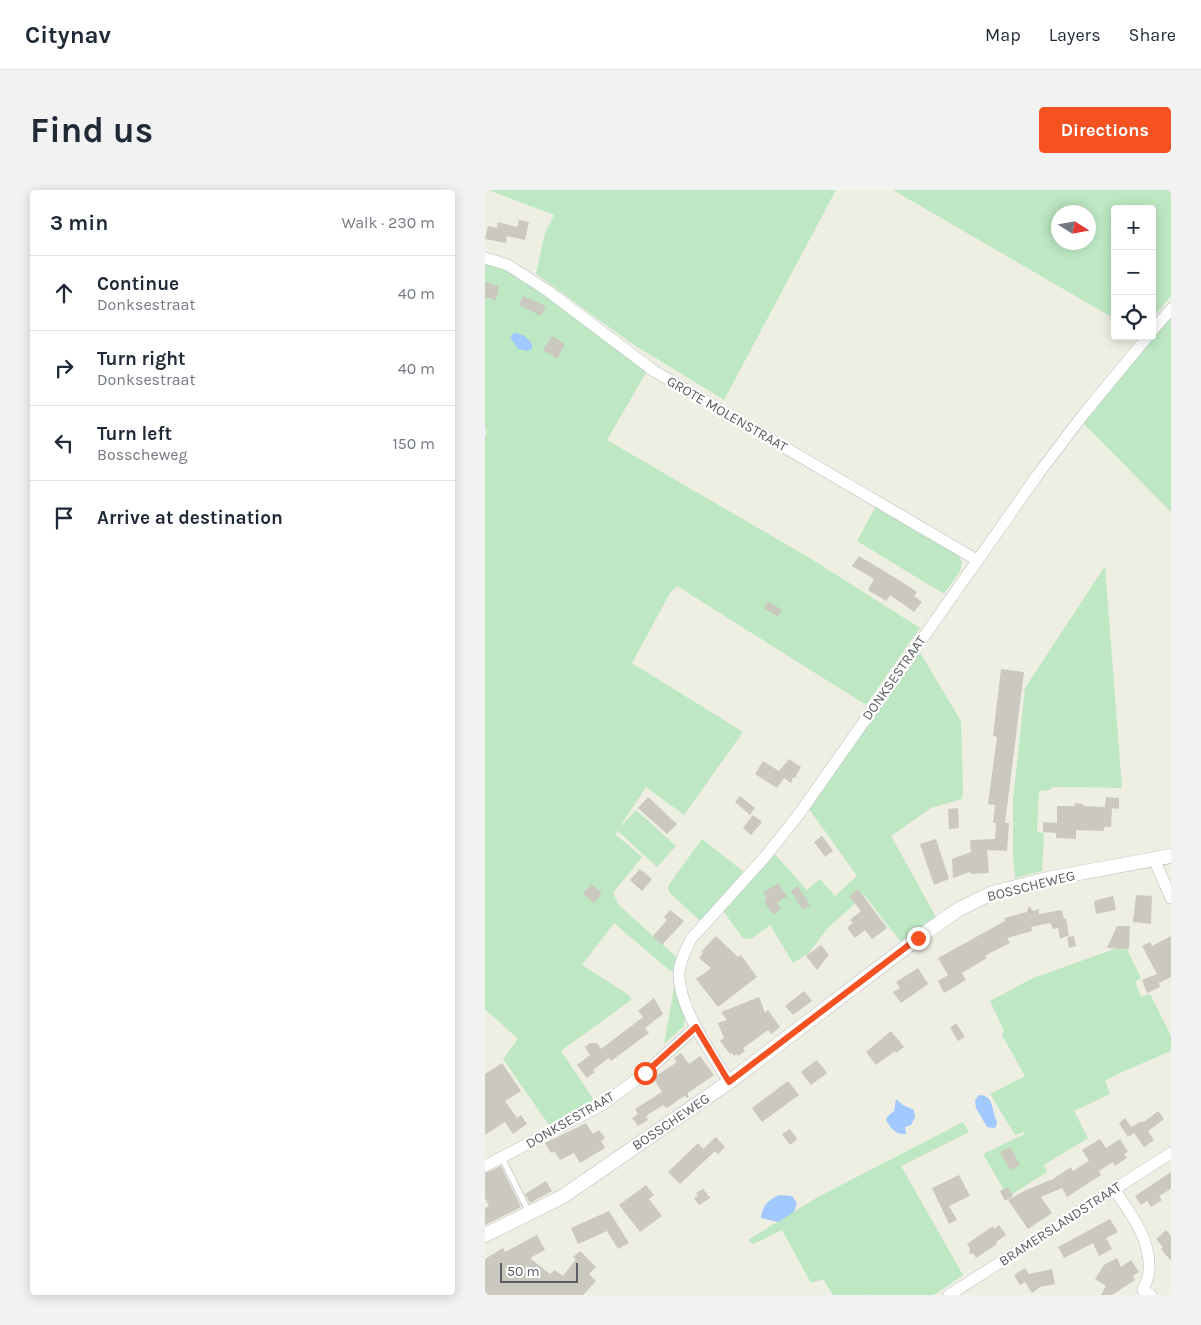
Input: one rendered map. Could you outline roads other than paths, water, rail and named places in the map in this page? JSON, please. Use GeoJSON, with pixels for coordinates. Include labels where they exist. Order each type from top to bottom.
{"type":"FeatureCollection","features":[{"type":"Feature","properties":{"kind":"street","name":"GROTE MOLENSTRAAT"},"geometry":{"type":"LineString","coordinates":[[485,258],[508,265],[548,291],[654,372],[977,560]]}},
{"type":"Feature","properties":{"kind":"street"},"geometry":{"type":"LineString","coordinates":[[1156,326],[1171,309]]}},
{"type":"Feature","properties":{"kind":"street","name":"DONKSESTRAAT"},"geometry":{"type":"LineString","coordinates":[[729,1082],[696,1027],[683,998],[679,970],[691,939],[765,858],[799,814],[977,560],[1061,444],[1145,340]]}},
{"type":"Feature","properties":{"kind":"street","name":"BOSSCHEWEG"},"geometry":{"type":"LineString","coordinates":[[485,1235],[562,1197],[729,1082],[959,909],[992,893],[1047,879],[1171,856]]}},
{"type":"Feature","properties":{"kind":"street"},"geometry":{"type":"LineString","coordinates":[[1154,859],[1171,898]]}},
{"type":"Feature","properties":{"kind":"street","name":"DONKSESTRAAT"},"geometry":{"type":"LineString","coordinates":[[485,1166],[602,1105],[645,1073],[696,1027]]}},
{"type":"Feature","properties":{"kind":"street","name":"BRAMERSLANDSTRAAT"},"geometry":{"type":"LineString","coordinates":[[949,1295],[1171,1153]]}},
{"type":"Feature","properties":{"kind":"street"},"geometry":{"type":"LineString","coordinates":[[1114,1189],[1140,1228],[1145,1242],[1149,1272],[1145,1293]]}},
{"type":"Feature","properties":{"kind":"lane"},"geometry":{"type":"LineString","coordinates":[[502,1158],[530,1214]]}},
{"type":"Feature","properties":{"kind":"water"},"geometry":{"type":"Polygon","coordinates":[[[514,333],[526,338],[532,344],[532,349],[528,351],[518,349],[510,337],[514,333]]]}},
{"type":"Feature","properties":{"kind":"water"},"geometry":{"type":"Polygon","coordinates":[[[979,1095],[988,1098],[990,1101],[997,1121],[996,1127],[987,1127],[976,1108],[975,1100],[979,1095]]]}},
{"type":"Feature","properties":{"kind":"water"},"geometry":{"type":"Polygon","coordinates":[[[896,1099],[914,1110],[915,1117],[911,1125],[905,1127],[906,1134],[896,1132],[886,1120],[894,1111],[896,1099]]]}},
{"type":"Feature","properties":{"kind":"water"},"geometry":{"type":"Polygon","coordinates":[[[779,1195],[792,1196],[797,1203],[794,1212],[778,1222],[761,1218],[766,1204],[779,1195]]]}}]}
